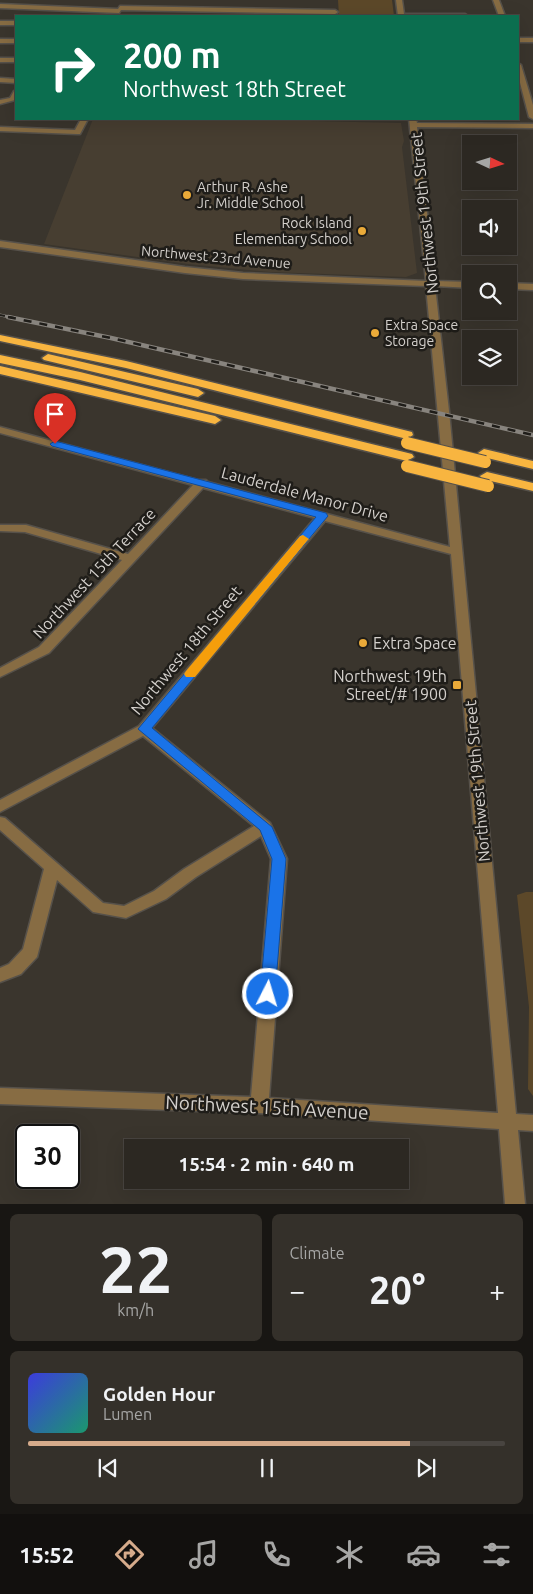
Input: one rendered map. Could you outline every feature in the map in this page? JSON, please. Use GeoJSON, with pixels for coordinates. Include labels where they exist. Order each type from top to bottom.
{"type":"FeatureCollection","features":[{"type":"Feature","properties":{"kind":"highway"},"geometry":{"type":"LineString","coordinates":[[0,338],[117,363],[407,450]]}},
{"type":"Feature","properties":{"kind":"highway"},"geometry":{"type":"LineString","coordinates":[[0,349],[103,370],[486,469],[533,474]]}},
{"type":"Feature","properties":{"kind":"highway"},"geometry":{"type":"LineString","coordinates":[[0,359],[407,450],[486,469],[533,487]]}},
{"type":"Feature","properties":{"kind":"highway"},"geometry":{"type":"LineString","coordinates":[[0,370],[407,450]]}},
{"type":"Feature","properties":{"kind":"highway"},"geometry":{"type":"LineString","coordinates":[[486,469],[533,464]]}},
{"type":"Feature","properties":{"kind":"highway"},"geometry":{"type":"LineString","coordinates":[[486,469],[533,497]]}},
{"type":"Feature","properties":{"kind":"street"},"geometry":{"type":"LineString","coordinates":[[59,15],[66,0]]}},
{"type":"Feature","properties":{"kind":"street"},"geometry":{"type":"LineString","coordinates":[[118,12],[124,0]]}},
{"type":"Feature","properties":{"kind":"street"},"geometry":{"type":"LineString","coordinates":[[399,0],[401,15]]}},
{"type":"Feature","properties":{"kind":"street"},"geometry":{"type":"LineString","coordinates":[[496,0],[502,15]]}},
{"type":"Feature","properties":{"kind":"street"},"geometry":{"type":"LineString","coordinates":[[0,6],[118,12],[335,11]]}},
{"type":"Feature","properties":{"kind":"street"},"geometry":{"type":"LineString","coordinates":[[0,23],[15,23]]}},
{"type":"Feature","properties":{"kind":"street"},"geometry":{"type":"LineString","coordinates":[[519,40],[533,40]]}},
{"type":"Feature","properties":{"kind":"street"},"geometry":{"type":"LineString","coordinates":[[0,41],[15,41]]}},
{"type":"Feature","properties":{"kind":"street"},"geometry":{"type":"LineString","coordinates":[[0,60],[15,60]]}},
{"type":"Feature","properties":{"kind":"street"},"geometry":{"type":"LineString","coordinates":[[519,68],[533,117]]}},
{"type":"Feature","properties":{"kind":"street"},"geometry":{"type":"LineString","coordinates":[[0,80],[15,81]]}},
{"type":"Feature","properties":{"kind":"street"},"geometry":{"type":"LineString","coordinates":[[0,102],[13,99],[15,94]]}},
{"type":"Feature","properties":{"kind":"street"},"geometry":{"type":"LineString","coordinates":[[0,129],[77,132],[83,120]]}},
{"type":"Feature","properties":{"kind":"street"},"geometry":{"type":"LineString","coordinates":[[413,122],[533,126]]}},
{"type":"Feature","properties":{"kind":"street","name":"Northwest 19th Street"},"geometry":{"type":"LineString","coordinates":[[413,122],[431,284],[515,1204]]}},
{"type":"Feature","properties":{"kind":"street","name":"Northwest 23rd Avenue"},"geometry":{"type":"LineString","coordinates":[[0,244],[129,263],[234,275],[462,285]]}},
{"type":"Feature","properties":{"kind":"street"},"geometry":{"type":"LineString","coordinates":[[517,286],[533,287]]}},
{"type":"Feature","properties":{"kind":"street","name":"Lauderdale Manor Drive"},"geometry":{"type":"LineString","coordinates":[[0,430],[202,482],[456,552]]}},
{"type":"Feature","properties":{"kind":"street","name":"Northwest 15th Terrace"},"geometry":{"type":"LineString","coordinates":[[0,673],[44,650],[202,482]]}},
{"type":"Feature","properties":{"kind":"street","name":"Northwest 18th Street"},"geometry":{"type":"LineString","coordinates":[[0,807],[144,729],[322,516]]}},
{"type":"Feature","properties":{"kind":"street"},"geometry":{"type":"LineString","coordinates":[[0,528],[26,529],[130,558]]}},
{"type":"Feature","properties":{"kind":"street"},"geometry":{"type":"LineString","coordinates":[[144,729],[265,827],[279,859],[259,1105]]}},
{"type":"Feature","properties":{"kind":"street"},"geometry":{"type":"LineString","coordinates":[[0,822],[99,908],[126,912],[160,895],[265,827]]}},
{"type":"Feature","properties":{"kind":"street"},"geometry":{"type":"LineString","coordinates":[[0,975],[15,969],[31,952],[52,867]]}},
{"type":"Feature","properties":{"kind":"street","name":"Northwest 15th Avenue"},"geometry":{"type":"LineString","coordinates":[[0,1096],[259,1105],[533,1123]]}},
{"type":"Feature","properties":{"kind":"shaded area"},"geometry":{"type":"Polygon","coordinates":[[[338,0],[392,0],[394,15],[339,15],[338,0]]]}},
{"type":"Feature","properties":{"kind":"shaded area"},"geometry":{"type":"Polygon","coordinates":[[[93,120],[260,120],[401,123],[404,141],[402,147],[417,273],[406,277],[270,272],[188,264],[44,244],[93,120]]]}},
{"type":"Feature","properties":{"kind":"shaded area"},"geometry":{"type":"Polygon","coordinates":[[[533,892],[533,1096],[528,1089],[529,1007],[517,895],[533,892]]]}},
{"type":"Feature","properties":{"kind":"railway"},"geometry":{"type":"LineString","coordinates":[[0,315],[14,318]]}},
{"type":"Feature","properties":{"kind":"railway"},"geometry":{"type":"LineString","coordinates":[[8,317],[111,338],[533,435]]}},
{"type":"Feature","properties":{"kind":"slow traffic"},"geometry":{"type":"LineString","coordinates":[[190,674],[303,539]]}},
{"type":"Feature","properties":{"kind":"place","name":"Arthur R. Ashe Jr. Middle School"},"geometry":{"type":"Point","coordinates":[187,195]}},
{"type":"Feature","properties":{"kind":"place","name":"Rock Island Elementary School"},"geometry":{"type":"Point","coordinates":[362,231]}},
{"type":"Feature","properties":{"kind":"place","name":"Extra Space Storage"},"geometry":{"type":"Point","coordinates":[375,333]}},
{"type":"Feature","properties":{"kind":"place","name":"Extra Space"},"geometry":{"type":"Point","coordinates":[363,643]}},
{"type":"Feature","properties":{"kind":"place","name":"Northwest 19th Street/# 1900"},"geometry":{"type":"Point","coordinates":[457,685]}},
{"type":"Feature","properties":{"kind":"route"},"geometry":{"type":"LineString","coordinates":[[55,444],[202,482],[322,516],[144,729],[265,827],[279,859],[268,994]]}}]}
